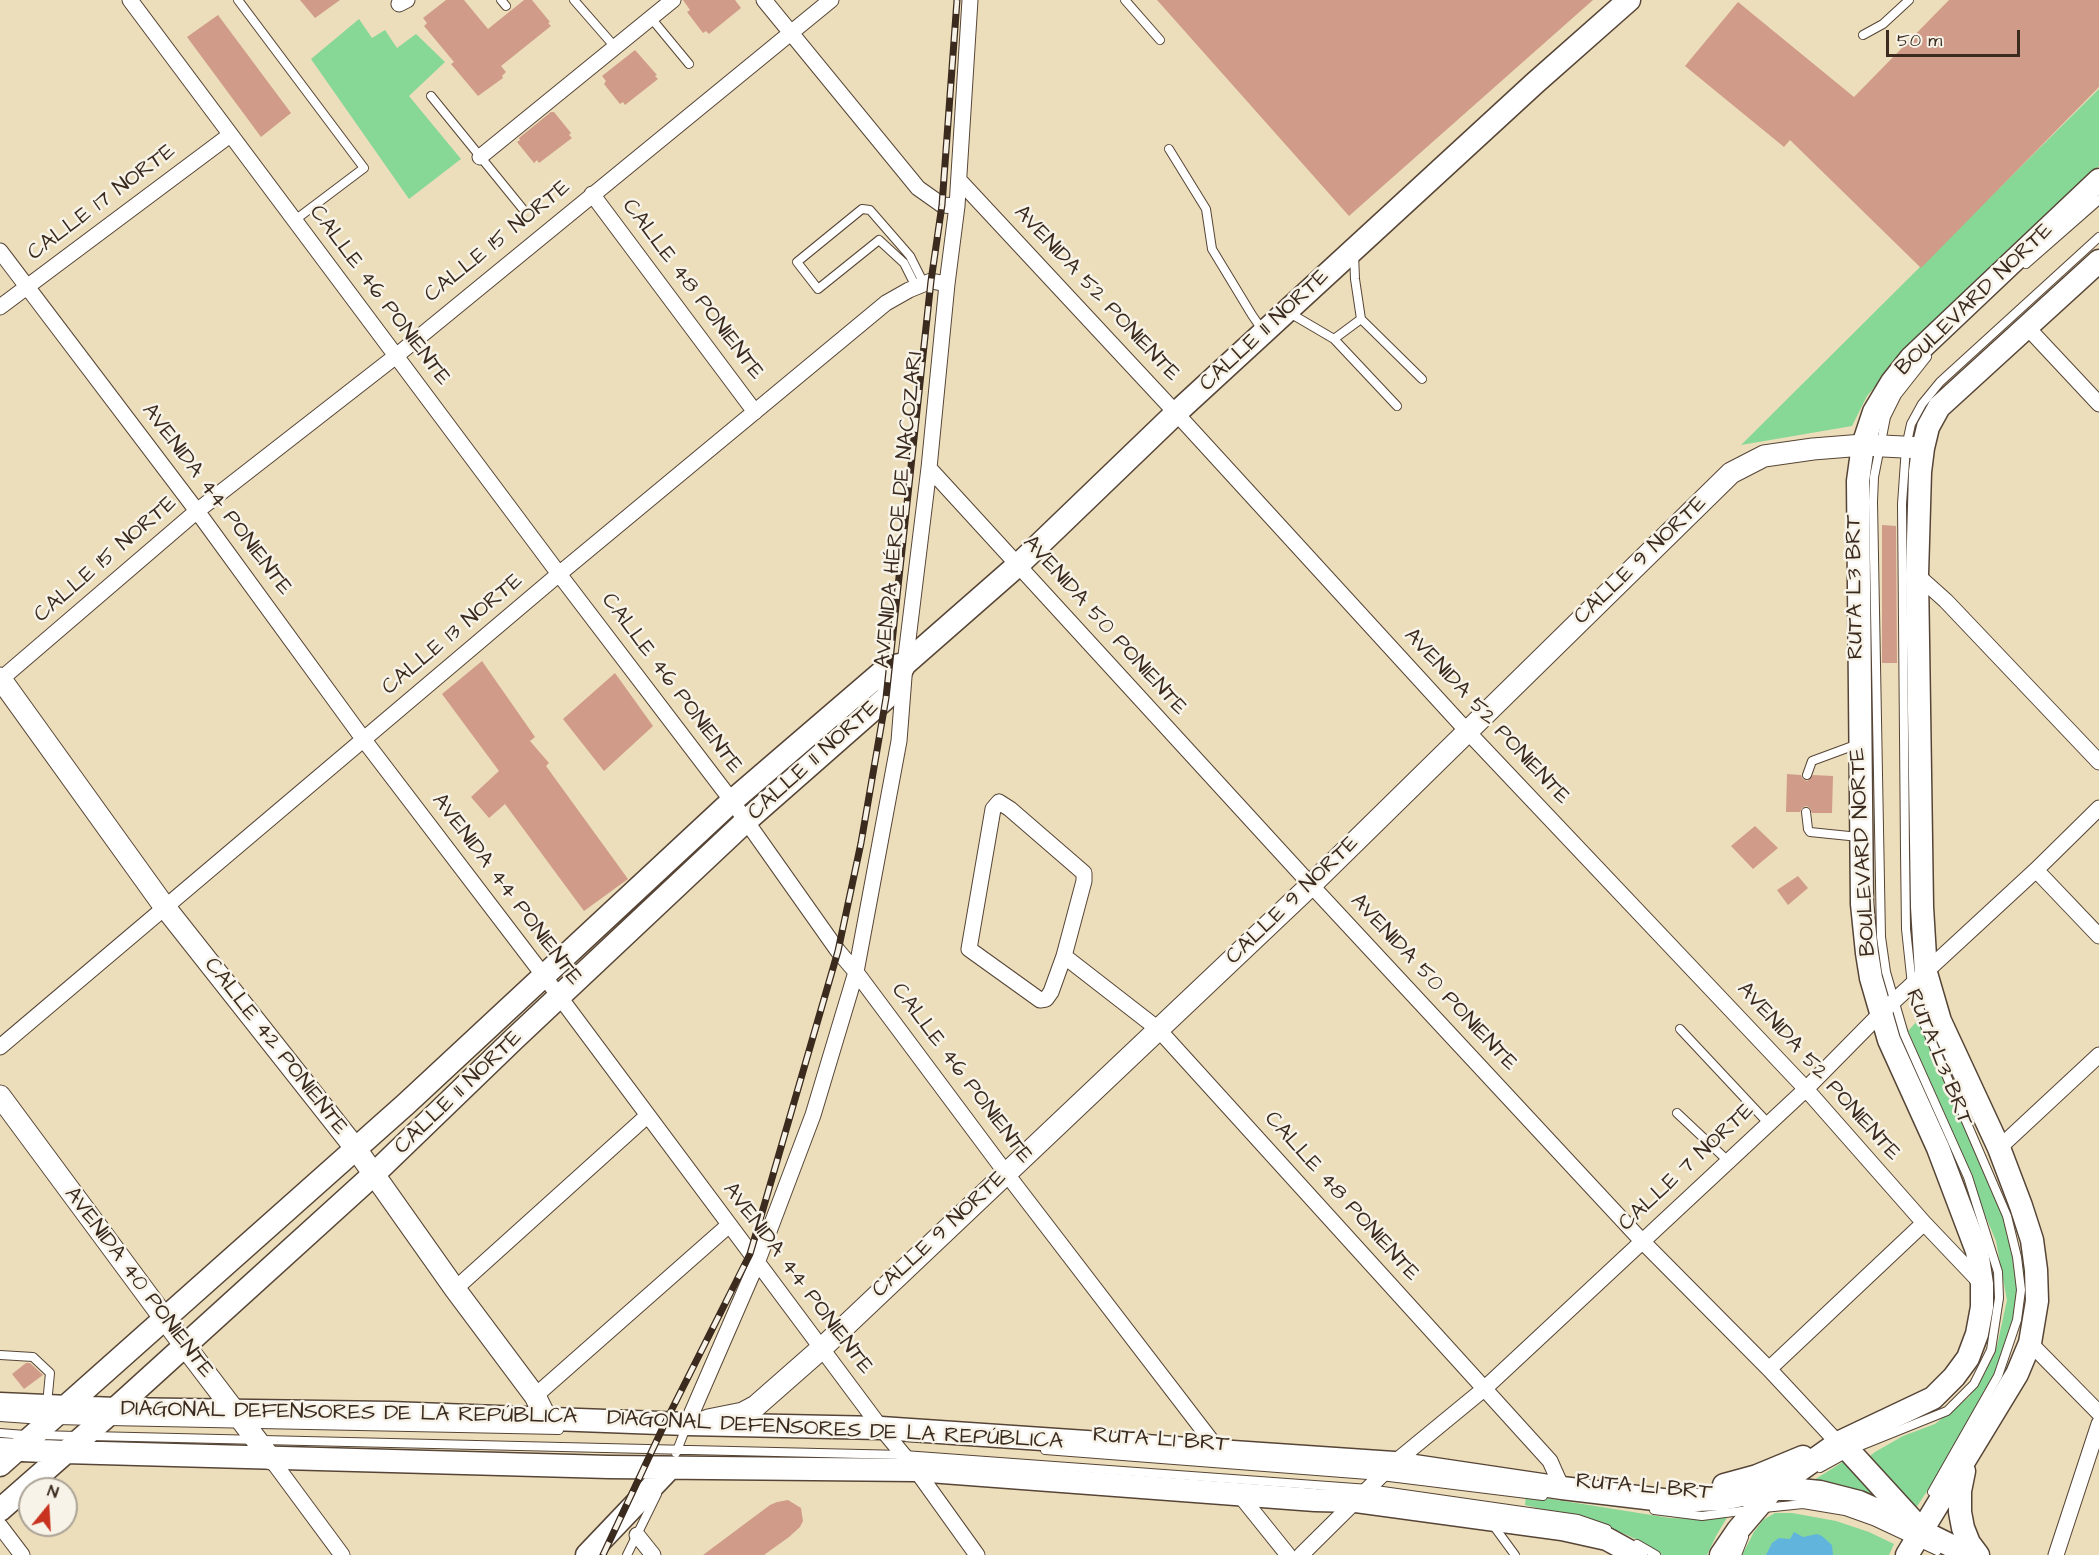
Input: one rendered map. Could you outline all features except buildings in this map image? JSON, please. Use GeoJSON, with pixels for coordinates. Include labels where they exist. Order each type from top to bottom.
{"type":"FeatureCollection","features":[{"type":"Feature","properties":{"kind":"main road","name":"CALLE 11 NORTE"},"geometry":{"type":"LineString","coordinates":[[0,1510],[185,1346],[373,1174],[746,821],[886,698],[904,664],[1018,565],[1286,311],[1629,0]]}},
{"type":"Feature","properties":{"kind":"main road","name":"BOULEVARD NORTE"},"geometry":{"type":"LineString","coordinates":[[1772,1499],[1844,1448],[1933,1398],[1954,1377],[1968,1358],[1977,1334],[1982,1307],[1982,1284],[1977,1251],[1938,1148],[1889,1040],[1887,1008],[1871,978],[1867,953],[1862,904],[1858,481],[1871,445],[1874,412],[1892,382],[1911,358],[2099,180]]}},
{"type":"Feature","properties":{"kind":"main road"},"geometry":{"type":"LineString","coordinates":[[1913,1534],[1967,1456],[2017,1374],[2030,1343],[2037,1301],[2036,1270],[2022,1206],[2000,1148],[1919,979],[1922,907],[1917,575],[1920,472],[1914,448],[1939,407],[2099,261]]}},
{"type":"Feature","properties":{"kind":"main road","name":"CALLE 9 NORTE"},"geometry":{"type":"LineString","coordinates":[[684,1431],[743,1413],[756,1406],[822,1347],[1311,885],[1731,473],[1764,456],[1871,445],[1914,448]]}},
{"type":"Feature","properties":{"kind":"main road","name":"CALLE 11 NORTE"},"geometry":{"type":"LineString","coordinates":[[4,1468],[38,1430],[356,1149],[732,801],[888,667],[904,664]]}},
{"type":"Feature","properties":{"kind":"main road","name":"CALLE 42 PONIENTE"},"geometry":{"type":"LineString","coordinates":[[0,679],[164,906],[356,1149],[454,1289],[536,1396],[546,1418]]}},
{"type":"Feature","properties":{"kind":"main road","name":"AVENIDA 40 PONIENTE"},"geometry":{"type":"LineString","coordinates":[[0,1096],[164,1318],[272,1459]]}},
{"type":"Feature","properties":{"kind":"main road","name":"DIAGONAL DEFENSORES DE LA REPÚBLICA"},"geometry":{"type":"LineString","coordinates":[[0,1404],[65,1452],[272,1459],[673,1459],[895,1445],[1239,1494],[1362,1495],[1489,1519],[1562,1528],[1632,1547]]}},
{"type":"Feature","properties":{"kind":"main road","name":"DIAGONAL DEFENSORES DE LA REPÚBLICA"},"geometry":{"type":"LineString","coordinates":[[38,1430],[108,1415],[245,1426],[390,1413],[546,1418],[684,1431],[895,1445],[1220,1452],[1388,1470],[1555,1492],[1671,1501],[1772,1499]]}},
{"type":"Feature","properties":{"kind":"main road"},"geometry":{"type":"LineString","coordinates":[[1671,1501],[1844,1448],[1913,1534]]}},
{"type":"Feature","properties":{"kind":"main road"},"geometry":{"type":"LineString","coordinates":[[1967,1456],[1960,1491],[1960,1512],[1969,1543],[1978,1555]]}},
{"type":"Feature","properties":{"kind":"main road"},"geometry":{"type":"LineString","coordinates":[[592,1552],[673,1459]]}},
{"type":"Feature","properties":{"kind":"main road"},"geometry":{"type":"LineString","coordinates":[[1721,1555],[1737,1530],[1772,1499],[1837,1496],[1859,1502],[1913,1534],[1970,1555]]}},
{"type":"Feature","properties":{"kind":"main road"},"geometry":{"type":"LineString","coordinates":[[1585,1534],[1605,1555]]}},
{"type":"Feature","properties":{"kind":"street","name":"CALLE 46 PONIENTE"},"geometry":{"type":"LineString","coordinates":[[129,0],[732,801],[838,951],[1220,1452]]}},
{"type":"Feature","properties":{"kind":"street"},"geometry":{"type":"LineString","coordinates":[[480,157],[673,0]]}},
{"type":"Feature","properties":{"kind":"street"},"geometry":{"type":"LineString","coordinates":[[764,0],[918,188],[942,206],[957,206]]}},
{"type":"Feature","properties":{"kind":"street","name":"CALLE 15 NORTE"},"geometry":{"type":"LineString","coordinates":[[0,679],[197,511],[396,356],[831,0]]}},
{"type":"Feature","properties":{"kind":"street","name":"AVENIDA HÉROE DE NACOZARI"},"geometry":{"type":"LineString","coordinates":[[684,1431],[757,1263],[813,1115],[856,972],[899,741],[904,664],[957,206],[970,0]]}},
{"type":"Feature","properties":{"kind":"street","name":"CALLE 17 NORTE"},"geometry":{"type":"LineString","coordinates":[[0,307],[230,135]]}},
{"type":"Feature","properties":{"kind":"street","name":"AVENIDA 52 PONIENTE"},"geometry":{"type":"LineString","coordinates":[[959,180],[1467,731],[1806,1089],[1924,1223],[1982,1284]]}},
{"type":"Feature","properties":{"kind":"street","name":"CALLE 48 PONIENTE"},"geometry":{"type":"LineString","coordinates":[[592,194],[755,412]]}},
{"type":"Feature","properties":{"kind":"street","name":"AVENIDA 44 PONIENTE"},"geometry":{"type":"LineString","coordinates":[[0,251],[197,511],[364,740],[544,976],[977,1555]]}},
{"type":"Feature","properties":{"kind":"street","name":"CALLE 13 NORTE"},"geometry":{"type":"LineString","coordinates":[[0,1047],[559,574],[886,303],[931,281],[947,284]]}},
{"type":"Feature","properties":{"kind":"street"},"geometry":{"type":"LineString","coordinates":[[2026,326],[2099,404]]}},
{"type":"Feature","properties":{"kind":"street","name":"AVENIDA 50 PONIENTE"},"geometry":{"type":"LineString","coordinates":[[928,468],[1641,1240],[1844,1448]]}},
{"type":"Feature","properties":{"kind":"street"},"geometry":{"type":"LineString","coordinates":[[1917,575],[1946,601],[2099,762]]}},
{"type":"Feature","properties":{"kind":"street"},"geometry":{"type":"LineString","coordinates":[[999,802],[1084,873],[1084,881],[1064,956],[1052,992],[1046,999],[1040,1000],[969,949],[993,809],[999,802]]}},
{"type":"Feature","properties":{"kind":"street","name":"CALLE 7 NORTE"},"geometry":{"type":"LineString","coordinates":[[1301,1555],[1388,1470],[1484,1389],[1641,1240],[1806,1089],[1887,1008],[2036,870],[2099,808]]}},
{"type":"Feature","properties":{"kind":"street"},"geometry":{"type":"LineString","coordinates":[[2036,870],[2099,936]]}},
{"type":"Feature","properties":{"kind":"street","name":"CALLE 48 PONIENTE"},"geometry":{"type":"LineString","coordinates":[[1064,956],[1158,1029],[1550,1461],[1555,1492]]}},
{"type":"Feature","properties":{"kind":"street"},"geometry":{"type":"LineString","coordinates":[[2000,1148],[2099,1054]]}},
{"type":"Feature","properties":{"kind":"street"},"geometry":{"type":"LineString","coordinates":[[454,1289],[648,1116]]}},
{"type":"Feature","properties":{"kind":"street"},"geometry":{"type":"LineString","coordinates":[[1769,1369],[1924,1223]]}},
{"type":"Feature","properties":{"kind":"street"},"geometry":{"type":"LineString","coordinates":[[536,1396],[729,1225]]}},
{"type":"Feature","properties":{"kind":"street"},"geometry":{"type":"LineString","coordinates":[[2030,1343],[2099,1413]]}},
{"type":"Feature","properties":{"kind":"street"},"geometry":{"type":"LineString","coordinates":[[2056,1555],[2099,1424]]}},
{"type":"Feature","properties":{"kind":"street","name":"AVENIDA 40 PONIENTE"},"geometry":{"type":"LineString","coordinates":[[272,1459],[342,1555]]}},
{"type":"Feature","properties":{"kind":"street"},"geometry":{"type":"LineString","coordinates":[[1239,1494],[1288,1555]]}},
{"type":"Feature","properties":{"kind":"street"},"geometry":{"type":"LineString","coordinates":[[0,1526],[22,1555]]}},
{"type":"Feature","properties":{"kind":"street"},"geometry":{"type":"LineString","coordinates":[[637,1534],[653,1555]]}},
{"type":"Feature","properties":{"kind":"lane"},"geometry":{"type":"LineString","coordinates":[[238,0],[364,168],[295,220]]}},
{"type":"Feature","properties":{"kind":"lane"},"geometry":{"type":"LineString","coordinates":[[574,0],[615,47]]}},
{"type":"Feature","properties":{"kind":"lane"},"geometry":{"type":"LineString","coordinates":[[1125,0],[1160,40]]}},
{"type":"Feature","properties":{"kind":"lane"},"geometry":{"type":"LineString","coordinates":[[1863,35],[1883,24],[1909,0]]}},
{"type":"Feature","properties":{"kind":"lane"},"geometry":{"type":"LineString","coordinates":[[651,18],[689,64]]}},
{"type":"Feature","properties":{"kind":"lane"},"geometry":{"type":"LineString","coordinates":[[431,96],[522,208]]}},
{"type":"Feature","properties":{"kind":"lane"},"geometry":{"type":"LineString","coordinates":[[1169,149],[1206,209],[1212,249],[1264,332]]}},
{"type":"Feature","properties":{"kind":"lane"},"geometry":{"type":"LineString","coordinates":[[2018,271],[2099,200]]}},
{"type":"Feature","properties":{"kind":"lane"},"geometry":{"type":"LineString","coordinates":[[862,208],[870,210],[910,256],[920,286],[904,263],[879,240],[818,289],[797,262],[862,208]]}},
{"type":"Feature","properties":{"kind":"lane","name":"RUTA L3 BRT"},"geometry":{"type":"LineString","coordinates":[[1926,1503],[1998,1376],[2017,1320],[2021,1290],[2017,1257],[2007,1216],[1925,1026],[1919,979],[1906,929],[1902,504],[1914,448],[1911,424],[1922,404],[1940,382],[2099,237]]}},
{"type":"Feature","properties":{"kind":"lane"},"geometry":{"type":"LineString","coordinates":[[1354,250],[1354,279],[1361,319],[1422,379]]}},
{"type":"Feature","properties":{"kind":"lane"},"geometry":{"type":"LineString","coordinates":[[1942,340],[1982,303]]}},
{"type":"Feature","properties":{"kind":"lane"},"geometry":{"type":"LineString","coordinates":[[1286,311],[1335,339],[1396,406]]}},
{"type":"Feature","properties":{"kind":"lane"},"geometry":{"type":"LineString","coordinates":[[1335,339],[1361,319]]}},
{"type":"Feature","properties":{"kind":"lane","name":"RUTA L3 BRT"},"geometry":{"type":"LineString","coordinates":[[1844,1448],[1947,1411],[1974,1384],[1990,1350],[1999,1298],[1998,1272],[1968,1177],[1904,1035],[1887,1008],[1886,972],[1881,937],[1871,445],[1897,395],[1936,347]]}},
{"type":"Feature","properties":{"kind":"lane"},"geometry":{"type":"LineString","coordinates":[[1807,775],[1812,761],[1859,743]]}},
{"type":"Feature","properties":{"kind":"lane"},"geometry":{"type":"LineString","coordinates":[[1806,812],[1810,832],[1861,837]]}},
{"type":"Feature","properties":{"kind":"lane"},"geometry":{"type":"LineString","coordinates":[[1680,1029],[1768,1123]]}},
{"type":"Feature","properties":{"kind":"lane"},"geometry":{"type":"LineString","coordinates":[[1677,1113],[1728,1161]]}},
{"type":"Feature","properties":{"kind":"lane"},"geometry":{"type":"LineString","coordinates":[[0,1355],[33,1357],[50,1372],[38,1430]]}},
{"type":"Feature","properties":{"kind":"lane"},"geometry":{"type":"LineString","coordinates":[[0,1417],[38,1430],[84,1436],[245,1426],[566,1431]]}},
{"type":"Feature","properties":{"kind":"lane"},"geometry":{"type":"LineString","coordinates":[[245,1426],[673,1459]]}},
{"type":"Feature","properties":{"kind":"lane"},"geometry":{"type":"LineString","coordinates":[[0,1433],[38,1430]]}},
{"type":"Feature","properties":{"kind":"lane"},"geometry":{"type":"LineString","coordinates":[[627,1555],[684,1431]]}},
{"type":"Feature","properties":{"kind":"lane","name":"RUTA L1 BRT"},"geometry":{"type":"LineString","coordinates":[[895,1445],[1578,1519],[1613,1531]]}},
{"type":"Feature","properties":{"kind":"lane","name":"RUTA L1 BRT"},"geometry":{"type":"LineString","coordinates":[[1030,1449],[1388,1470]]}},
{"type":"Feature","properties":{"kind":"lane"},"geometry":{"type":"LineString","coordinates":[[1737,1555],[1748,1527],[1772,1499]]}},
{"type":"Feature","properties":{"kind":"lane","name":"RUTA L1 BRT"},"geometry":{"type":"LineString","coordinates":[[1643,1509],[1702,1516],[1772,1499]]}},
{"type":"Feature","properties":{"kind":"lane"},"geometry":{"type":"LineString","coordinates":[[1489,1519],[1515,1555]]}},
{"type":"Feature","properties":{"kind":"lane"},"geometry":{"type":"LineString","coordinates":[[1913,1534],[1946,1555]]}},
{"type":"Feature","properties":{"kind":"lane"},"geometry":{"type":"LineString","coordinates":[[1632,1547],[1656,1555]]}},
{"type":"Feature","properties":{"kind":"green space"},"geometry":{"type":"Polygon","coordinates":[[[359,19],[372,38],[385,30],[397,48],[416,34],[445,62],[409,96],[461,159],[409,199],[311,59],[359,19]]]}},
{"type":"Feature","properties":{"kind":"green space"},"geometry":{"type":"Polygon","coordinates":[[[2099,89],[2099,166],[1910,345],[1867,396],[1852,426],[1741,445],[2099,89]]]}},
{"type":"Feature","properties":{"kind":"green space"},"geometry":{"type":"Polygon","coordinates":[[[1919,1019],[2021,1254],[2026,1284],[2020,1322],[1996,1373],[1941,1470],[1912,1514],[1865,1460],[1903,1436],[1935,1424],[1969,1397],[1985,1373],[1997,1346],[2007,1300],[1996,1241],[1908,1031],[1919,1019]]]}},
{"type":"Feature","properties":{"kind":"green space"},"geometry":{"type":"Polygon","coordinates":[[[1846,1460],[1885,1506],[1806,1485],[1846,1460]]]}},
{"type":"Feature","properties":{"kind":"green space"},"geometry":{"type":"Polygon","coordinates":[[[1526,1495],[1670,1518],[1699,1519],[1728,1516],[1707,1555],[1662,1555],[1638,1540],[1602,1524],[1525,1505],[1526,1495]]]}},
{"type":"Feature","properties":{"kind":"green space"},"geometry":{"type":"Polygon","coordinates":[[[1775,1513],[1792,1513],[1836,1521],[1869,1532],[1894,1544],[1889,1555],[1742,1555],[1763,1520],[1775,1513]]]}},
{"type":"Feature","properties":{"kind":"water"},"geometry":{"type":"Polygon","coordinates":[[[1794,1532],[1803,1537],[1817,1534],[1822,1536],[1832,1545],[1833,1555],[1766,1555],[1772,1543],[1779,1538],[1790,1539],[1794,1532]]]}},
{"type":"Feature","properties":{"kind":"railway"},"geometry":{"type":"LineString","coordinates":[[603,1555],[665,1423],[750,1254],[838,951],[861,843],[886,698],[931,281],[942,205],[957,0]]}}]}
